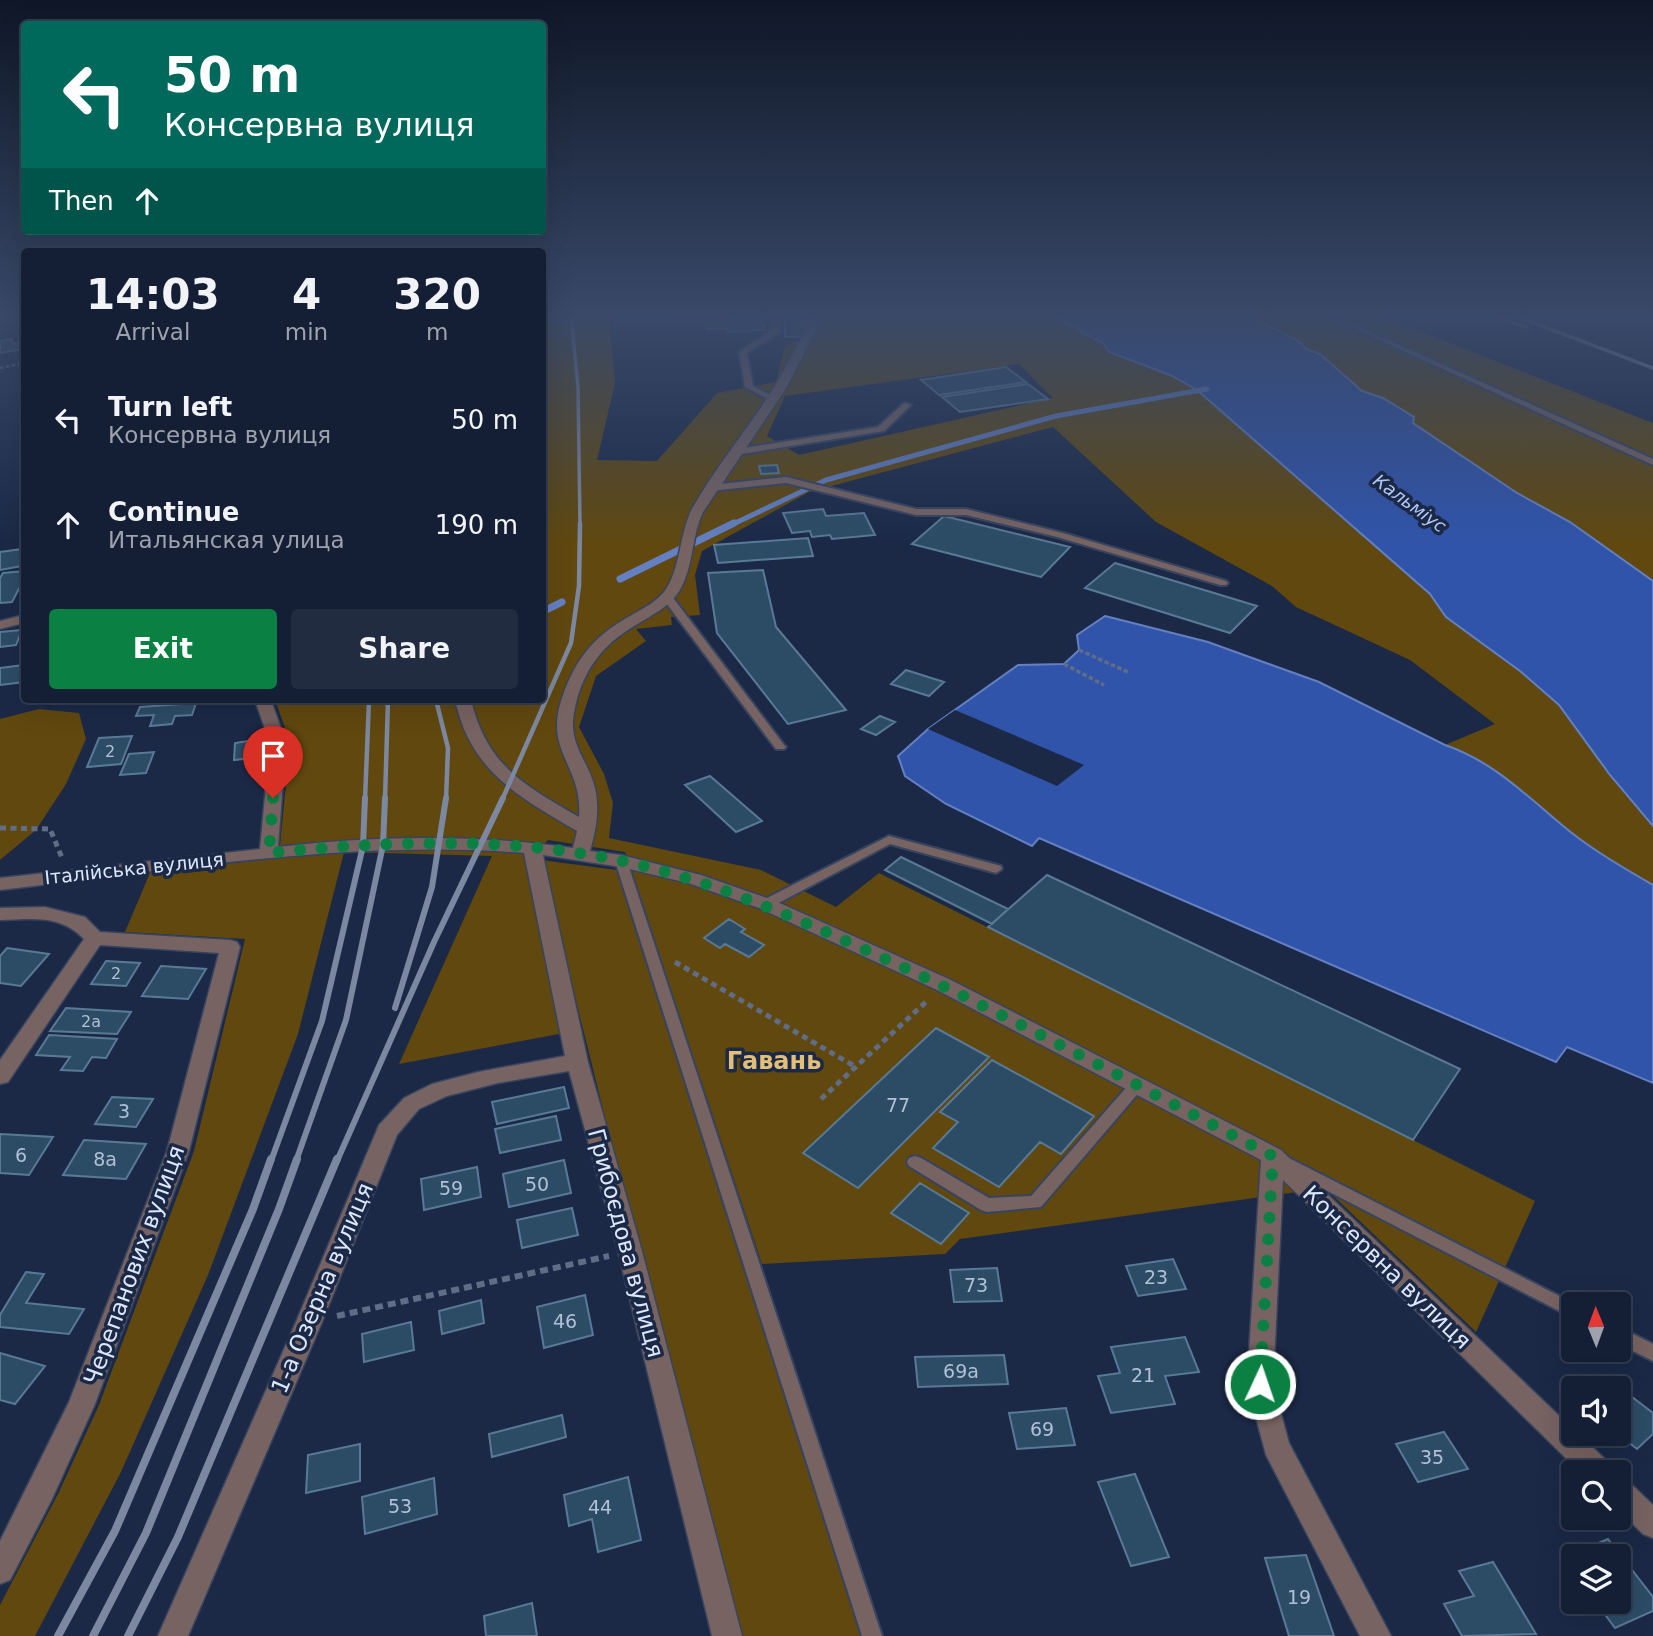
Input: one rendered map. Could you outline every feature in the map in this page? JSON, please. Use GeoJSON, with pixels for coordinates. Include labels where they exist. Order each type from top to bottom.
{"type":"FeatureCollection","features":[{"type":"Feature","properties":{"kind":"street"},"geometry":{"type":"LineString","coordinates":[[580,855],[587,829],[589,802],[584,779],[570,754],[564,736],[572,694],[588,657],[602,641],[667,597],[685,558],[688,534],[711,488],[777,392]]}},
{"type":"Feature","properties":{"kind":"street"},"geometry":{"type":"LineString","coordinates":[[0,625],[21,620]]}},
{"type":"Feature","properties":{"kind":"street"},"geometry":{"type":"LineString","coordinates":[[264,703],[278,743],[269,853]]}},
{"type":"Feature","properties":{"kind":"street"},"geometry":{"type":"LineString","coordinates":[[463,703],[466,721],[482,754],[516,788],[587,829]]}},
{"type":"Feature","properties":{"kind":"street","name":"Італійська вулиця"},"geometry":{"type":"LineString","coordinates":[[0,884],[69,874],[319,848],[417,844],[532,848]]}},
{"type":"Feature","properties":{"kind":"street","name":"Консервна вулиця"},"geometry":{"type":"LineString","coordinates":[[532,848],[621,861],[694,879],[766,904],[944,985],[1273,1156],[1587,1460]]}},
{"type":"Feature","properties":{"kind":"street","name":"Грибоєдова вулиця"},"geometry":{"type":"LineString","coordinates":[[532,848],[577,1062],[630,1251],[727,1636]]}},
{"type":"Feature","properties":{"kind":"street"},"geometry":{"type":"LineString","coordinates":[[0,914],[45,913],[78,920],[95,938],[0,1076]]}},
{"type":"Feature","properties":{"kind":"street","name":"Черепанових вулиця"},"geometry":{"type":"LineString","coordinates":[[0,1570],[42,1490],[82,1404],[178,1151],[230,947],[95,938]]}},
{"type":"Feature","properties":{"kind":"street","name":"1-а Озерна вулиця"},"geometry":{"type":"LineString","coordinates":[[173,1636],[309,1322],[387,1131],[402,1112],[421,1098],[458,1087],[577,1062]]}},
{"type":"Feature","properties":{"kind":"street"},"geometry":{"type":"LineString","coordinates":[[1273,1156],[1260,1384],[1276,1446],[1376,1636]]}},
{"type":"Feature","properties":{"kind":"street"},"geometry":{"type":"LineString","coordinates":[[1631,1503],[1653,1524]]}},
{"type":"Feature","properties":{"kind":"lane"},"geometry":{"type":"LineString","coordinates":[[759,392],[773,400]]}},
{"type":"Feature","properties":{"kind":"lane"},"geometry":{"type":"LineString","coordinates":[[1499,392],[1653,462]]}},
{"type":"Feature","properties":{"kind":"lane"},"geometry":{"type":"LineString","coordinates":[[736,452],[880,429],[907,405]]}},
{"type":"Feature","properties":{"kind":"lane"},"geometry":{"type":"LineString","coordinates":[[711,488],[786,480],[916,512],[966,512],[1060,535],[1223,583]]}},
{"type":"Feature","properties":{"kind":"lane"},"geometry":{"type":"LineString","coordinates":[[667,597],[780,747]]}},
{"type":"Feature","properties":{"kind":"lane"},"geometry":{"type":"LineString","coordinates":[[766,904],[889,840],[996,869]]}},
{"type":"Feature","properties":{"kind":"lane"},"geometry":{"type":"LineString","coordinates":[[621,861],[872,1636]]}},
{"type":"Feature","properties":{"kind":"lane"},"geometry":{"type":"LineString","coordinates":[[915,1162],[987,1206],[1035,1202],[1137,1085]]}},
{"type":"Feature","properties":{"kind":"lane"},"geometry":{"type":"LineString","coordinates":[[1273,1156],[1561,1305]]}},
{"type":"Feature","properties":{"kind":"lane"},"geometry":{"type":"LineString","coordinates":[[1631,1341],[1653,1353]]}},
{"type":"Feature","properties":{"kind":"path"},"geometry":{"type":"LineString","coordinates":[[1079,650],[1128,672]]}},
{"type":"Feature","properties":{"kind":"path"},"geometry":{"type":"LineString","coordinates":[[1064,664],[1104,685]]}},
{"type":"Feature","properties":{"kind":"path"},"geometry":{"type":"LineString","coordinates":[[0,828],[50,830],[69,874]]}},
{"type":"Feature","properties":{"kind":"path"},"geometry":{"type":"LineString","coordinates":[[649,947],[856,1066]]}},
{"type":"Feature","properties":{"kind":"path"},"geometry":{"type":"LineString","coordinates":[[821,1099],[944,985]]}},
{"type":"Feature","properties":{"kind":"path"},"geometry":{"type":"LineString","coordinates":[[309,1322],[630,1251]]}},
{"type":"Feature","properties":{"kind":"shaded area"},"geometry":{"type":"Polygon","coordinates":[[[546,392],[613,392],[597,460],[657,461],[717,393],[721,392],[812,392],[785,396],[767,436],[799,455],[1053,398],[1047,392],[1200,392],[1430,594],[1446,617],[1520,671],[1559,705],[1610,775],[1653,826],[1653,885],[1583,842],[1493,769],[1445,745],[1495,724],[1410,660],[1296,607],[1272,586],[1156,522],[1053,427],[809,492],[702,551],[695,575],[700,615],[671,617],[672,625],[636,629],[646,641],[596,676],[579,727],[604,774],[613,803],[609,838],[761,870],[836,907],[879,873],[1535,1201],[1476,1332],[1325,1188],[960,1239],[945,1254],[762,1264],[625,852],[548,840],[528,860],[570,1032],[399,1064],[492,856],[344,852],[298,1034],[208,1275],[121,1472],[35,1636],[0,1636],[0,1605],[58,1494],[99,1405],[194,1151],[245,939],[125,932],[152,868],[279,856],[290,742],[276,703],[546,703],[546,392]]]}},
{"type":"Feature","properties":{"kind":"shaded area"},"geometry":{"type":"Polygon","coordinates":[[[1366,392],[1575,392],[1653,423],[1653,581],[1570,522],[1517,493],[1413,423],[1414,417],[1383,398],[1366,392]]]}},
{"type":"Feature","properties":{"kind":"shaded area"},"geometry":{"type":"Polygon","coordinates":[[[39,709],[79,713],[86,739],[66,784],[36,830],[0,860],[0,719],[39,709]]]}},
{"type":"Feature","properties":{"kind":"shaded area"},"geometry":{"type":"Polygon","coordinates":[[[541,860],[617,870],[863,1636],[734,1636],[541,860]]]}},
{"type":"Feature","properties":{"kind":"water","name":"Кальміус"},"geometry":{"type":"Polygon","coordinates":[[[1200,392],[1366,392],[1383,398],[1414,417],[1413,423],[1517,493],[1570,522],[1653,581],[1653,826],[1610,775],[1559,705],[1520,671],[1446,617],[1430,594],[1200,392]]]}},
{"type":"Feature","properties":{"kind":"water"},"geometry":{"type":"Polygon","coordinates":[[[1105,616],[1208,642],[1319,682],[1462,752],[1507,779],[1583,842],[1653,885],[1653,1083],[1567,1047],[1556,1062],[1039,838],[1032,846],[946,804],[905,776],[898,756],[928,729],[1018,665],[1064,664],[1079,650],[1077,635],[1105,616]]]}},
{"type":"Feature","properties":{"kind":"pier"},"geometry":{"type":"Polygon","coordinates":[[[955,710],[1084,765],[1057,786],[928,729],[955,710]]]}},
{"type":"Feature","properties":{"kind":"building"},"geometry":{"type":"Polygon","coordinates":[[[973,392],[1039,392],[1048,399],[960,412],[942,397],[973,392]]]}},
{"type":"Feature","properties":{"kind":"building"},"geometry":{"type":"Polygon","coordinates":[[[777,465],[779,473],[761,474],[759,466],[777,465]]]}},
{"type":"Feature","properties":{"kind":"building"},"geometry":{"type":"Polygon","coordinates":[[[823,509],[826,516],[864,513],[875,535],[832,539],[830,535],[812,537],[810,531],[792,533],[783,513],[823,509]]]}},
{"type":"Feature","properties":{"kind":"building"},"geometry":{"type":"Polygon","coordinates":[[[944,516],[1070,547],[1041,577],[912,544],[944,516]]]}},
{"type":"Feature","properties":{"kind":"building"},"geometry":{"type":"Polygon","coordinates":[[[808,538],[813,556],[718,563],[714,545],[808,538]]]}},
{"type":"Feature","properties":{"kind":"building"},"geometry":{"type":"Polygon","coordinates":[[[21,549],[21,566],[0,570],[0,552],[21,549]]]}},
{"type":"Feature","properties":{"kind":"building"},"geometry":{"type":"Polygon","coordinates":[[[1115,563],[1257,606],[1230,633],[1085,588],[1115,563]]]}},
{"type":"Feature","properties":{"kind":"building"},"geometry":{"type":"Polygon","coordinates":[[[763,570],[776,627],[846,710],[788,724],[717,633],[708,573],[763,570]]]}},
{"type":"Feature","properties":{"kind":"building"},"geometry":{"type":"Polygon","coordinates":[[[21,571],[21,585],[12,602],[0,603],[0,578],[3,573],[21,571]]]}},
{"type":"Feature","properties":{"kind":"building"},"geometry":{"type":"Polygon","coordinates":[[[21,630],[16,645],[0,647],[0,632],[21,630]]]}},
{"type":"Feature","properties":{"kind":"building"},"geometry":{"type":"Polygon","coordinates":[[[21,665],[21,682],[0,685],[0,668],[21,665]]]}},
{"type":"Feature","properties":{"kind":"building"},"geometry":{"type":"Polygon","coordinates":[[[906,670],[944,682],[929,696],[891,684],[906,670]]]}},
{"type":"Feature","properties":{"kind":"building"},"geometry":{"type":"Polygon","coordinates":[[[196,703],[192,715],[175,716],[172,724],[150,726],[154,715],[136,716],[140,707],[196,703]]]}},
{"type":"Feature","properties":{"kind":"building"},"geometry":{"type":"Polygon","coordinates":[[[880,716],[895,722],[876,735],[861,729],[880,716]]]}},
{"type":"Feature","properties":{"kind":"building"},"geometry":{"type":"Polygon","coordinates":[[[132,736],[121,764],[87,767],[99,738],[132,736]]]}},
{"type":"Feature","properties":{"kind":"building"},"geometry":{"type":"Polygon","coordinates":[[[260,739],[260,757],[234,760],[235,743],[260,739]]]}},
{"type":"Feature","properties":{"kind":"building"},"geometry":{"type":"Polygon","coordinates":[[[154,752],[146,773],[120,775],[129,754],[154,752]]]}},
{"type":"Feature","properties":{"kind":"building"},"geometry":{"type":"Polygon","coordinates":[[[710,776],[762,821],[736,832],[685,785],[710,776]]]}},
{"type":"Feature","properties":{"kind":"building"},"geometry":{"type":"Polygon","coordinates":[[[901,857],[1008,909],[992,924],[885,870],[901,857]]]}},
{"type":"Feature","properties":{"kind":"building"},"geometry":{"type":"Polygon","coordinates":[[[1047,875],[1460,1069],[1413,1140],[988,927],[1047,875]]]}},
{"type":"Feature","properties":{"kind":"building"},"geometry":{"type":"Polygon","coordinates":[[[729,919],[745,929],[741,932],[764,945],[749,957],[725,944],[720,948],[704,938],[729,919]]]}},
{"type":"Feature","properties":{"kind":"building"},"geometry":{"type":"Polygon","coordinates":[[[7,948],[49,954],[21,986],[0,983],[0,956],[7,948]]]}},
{"type":"Feature","properties":{"kind":"building"},"geometry":{"type":"Polygon","coordinates":[[[106,961],[140,963],[126,986],[91,984],[106,961]]]}},
{"type":"Feature","properties":{"kind":"building"},"geometry":{"type":"Polygon","coordinates":[[[161,966],[206,969],[188,999],[142,996],[161,966]]]}},
{"type":"Feature","properties":{"kind":"building"},"geometry":{"type":"Polygon","coordinates":[[[66,1008],[131,1012],[117,1034],[50,1031],[66,1008]]]}},
{"type":"Feature","properties":{"kind":"building"},"geometry":{"type":"Polygon","coordinates":[[[936,1028],[989,1057],[858,1188],[803,1153],[936,1028]]]}},
{"type":"Feature","properties":{"kind":"building"},"geometry":{"type":"Polygon","coordinates":[[[49,1035],[117,1039],[106,1058],[92,1057],[83,1071],[61,1070],[70,1057],[36,1055],[49,1035]]]}},
{"type":"Feature","properties":{"kind":"building"},"geometry":{"type":"Polygon","coordinates":[[[992,1060],[1094,1116],[1061,1154],[1040,1142],[999,1187],[933,1148],[958,1122],[940,1112],[992,1060]]]}},
{"type":"Feature","properties":{"kind":"building"},"geometry":{"type":"Polygon","coordinates":[[[564,1087],[569,1108],[497,1124],[492,1102],[564,1087]]]}},
{"type":"Feature","properties":{"kind":"building"},"geometry":{"type":"Polygon","coordinates":[[[112,1097],[153,1099],[136,1127],[95,1124],[112,1097]]]}},
{"type":"Feature","properties":{"kind":"building"},"geometry":{"type":"Polygon","coordinates":[[[556,1116],[561,1140],[500,1153],[495,1129],[556,1116]]]}},
{"type":"Feature","properties":{"kind":"building"},"geometry":{"type":"Polygon","coordinates":[[[0,1134],[53,1137],[29,1175],[0,1173],[0,1134]]]}},
{"type":"Feature","properties":{"kind":"building"},"geometry":{"type":"Polygon","coordinates":[[[84,1140],[146,1144],[126,1179],[63,1175],[84,1140]]]}},
{"type":"Feature","properties":{"kind":"building"},"geometry":{"type":"Polygon","coordinates":[[[564,1160],[571,1193],[509,1207],[503,1174],[564,1160]]]}},
{"type":"Feature","properties":{"kind":"building"},"geometry":{"type":"Polygon","coordinates":[[[477,1167],[481,1197],[424,1210],[421,1179],[477,1167]]]}},
{"type":"Feature","properties":{"kind":"building"},"geometry":{"type":"Polygon","coordinates":[[[920,1183],[969,1213],[941,1244],[891,1213],[920,1183]]]}},
{"type":"Feature","properties":{"kind":"building"},"geometry":{"type":"Polygon","coordinates":[[[572,1208],[578,1235],[522,1248],[517,1220],[572,1208]]]}},
{"type":"Feature","properties":{"kind":"building"},"geometry":{"type":"Polygon","coordinates":[[[1173,1259],[1186,1289],[1138,1296],[1126,1266],[1173,1259]]]}},
{"type":"Feature","properties":{"kind":"building"},"geometry":{"type":"Polygon","coordinates":[[[997,1268],[1002,1301],[954,1302],[950,1270],[997,1268]]]}},
{"type":"Feature","properties":{"kind":"building"},"geometry":{"type":"Polygon","coordinates":[[[26,1272],[44,1274],[26,1303],[84,1309],[69,1334],[0,1327],[0,1315],[26,1272]]]}},
{"type":"Feature","properties":{"kind":"building"},"geometry":{"type":"Polygon","coordinates":[[[585,1295],[593,1335],[544,1348],[537,1307],[585,1295]]]}},
{"type":"Feature","properties":{"kind":"building"},"geometry":{"type":"Polygon","coordinates":[[[481,1300],[484,1323],[442,1334],[439,1311],[481,1300]]]}},
{"type":"Feature","properties":{"kind":"building"},"geometry":{"type":"Polygon","coordinates":[[[411,1322],[414,1350],[364,1362],[362,1334],[411,1322]]]}},
{"type":"Feature","properties":{"kind":"building"},"geometry":{"type":"Polygon","coordinates":[[[1185,1337],[1199,1372],[1165,1376],[1175,1404],[1111,1413],[1098,1376],[1120,1373],[1111,1347],[1185,1337]]]}},
{"type":"Feature","properties":{"kind":"building"},"geometry":{"type":"Polygon","coordinates":[[[0,1353],[45,1366],[15,1404],[0,1400],[0,1353]]]}},
{"type":"Feature","properties":{"kind":"building"},"geometry":{"type":"Polygon","coordinates":[[[1004,1355],[1008,1384],[918,1387],[915,1357],[1004,1355]]]}},
{"type":"Feature","properties":{"kind":"building"},"geometry":{"type":"Polygon","coordinates":[[[1631,1396],[1653,1413],[1653,1434],[1637,1449],[1631,1444],[1631,1396]]]}},
{"type":"Feature","properties":{"kind":"building"},"geometry":{"type":"Polygon","coordinates":[[[1066,1408],[1075,1445],[1017,1449],[1009,1413],[1066,1408]]]}},
{"type":"Feature","properties":{"kind":"building"},"geometry":{"type":"Polygon","coordinates":[[[562,1415],[566,1437],[492,1457],[489,1434],[562,1415]]]}},
{"type":"Feature","properties":{"kind":"building"},"geometry":{"type":"Polygon","coordinates":[[[1444,1432],[1468,1469],[1418,1482],[1396,1444],[1444,1432]]]}},
{"type":"Feature","properties":{"kind":"building"},"geometry":{"type":"Polygon","coordinates":[[[360,1444],[360,1481],[306,1493],[308,1455],[360,1444]]]}},
{"type":"Feature","properties":{"kind":"building"},"geometry":{"type":"Polygon","coordinates":[[[1135,1474],[1169,1557],[1131,1566],[1098,1482],[1135,1474]]]}},
{"type":"Feature","properties":{"kind":"building"},"geometry":{"type":"Polygon","coordinates":[[[628,1477],[641,1540],[598,1552],[592,1519],[569,1526],[564,1495],[628,1477]]]}},
{"type":"Feature","properties":{"kind":"building"},"geometry":{"type":"Polygon","coordinates":[[[434,1478],[437,1514],[365,1534],[362,1497],[434,1478]]]}},
{"type":"Feature","properties":{"kind":"building"},"geometry":{"type":"Polygon","coordinates":[[[1608,1539],[1612,1544],[1596,1544],[1608,1539]]]}},
{"type":"Feature","properties":{"kind":"building"},"geometry":{"type":"Polygon","coordinates":[[[1306,1555],[1334,1636],[1289,1636],[1265,1558],[1306,1555]]]}},
{"type":"Feature","properties":{"kind":"building"},"geometry":{"type":"Polygon","coordinates":[[[1493,1562],[1536,1634],[1462,1636],[1444,1604],[1474,1596],[1459,1571],[1493,1562]]]}},
{"type":"Feature","properties":{"kind":"building"},"geometry":{"type":"Polygon","coordinates":[[[1631,1569],[1653,1597],[1653,1611],[1615,1628],[1605,1614],[1631,1614],[1631,1569]]]}},
{"type":"Feature","properties":{"kind":"building"},"geometry":{"type":"Polygon","coordinates":[[[532,1603],[537,1636],[486,1636],[484,1616],[532,1603]]]}},
{"type":"Feature","properties":{"kind":"waterway"},"geometry":{"type":"LineString","coordinates":[[731,525],[826,480],[1056,416],[1188,392]]}},
{"type":"Feature","properties":{"kind":"waterway"},"geometry":{"type":"LineString","coordinates":[[620,579],[734,523]]}},
{"type":"Feature","properties":{"kind":"waterway"},"geometry":{"type":"LineString","coordinates":[[546,610],[562,602]]}},
{"type":"Feature","properties":{"kind":"railway"},"geometry":{"type":"LineString","coordinates":[[578,392],[580,524]]}},
{"type":"Feature","properties":{"kind":"railway"},"geometry":{"type":"LineString","coordinates":[[546,700],[571,643],[579,586],[580,524]]}},
{"type":"Feature","properties":{"kind":"railway"},"geometry":{"type":"LineString","coordinates":[[365,800],[369,703]]}},
{"type":"Feature","properties":{"kind":"railway"},"geometry":{"type":"LineString","coordinates":[[385,800],[388,703]]}},
{"type":"Feature","properties":{"kind":"railway"},"geometry":{"type":"LineString","coordinates":[[437,703],[448,748],[446,800]]}},
{"type":"Feature","properties":{"kind":"railway"},"geometry":{"type":"LineString","coordinates":[[502,800],[545,703]]}},
{"type":"Feature","properties":{"kind":"railway"},"geometry":{"type":"LineString","coordinates":[[271,1161],[322,1021],[363,846],[365,798]]}},
{"type":"Feature","properties":{"kind":"railway"},"geometry":{"type":"LineString","coordinates":[[296,1161],[346,1020],[383,845],[385,798]]}},
{"type":"Feature","properties":{"kind":"railway"},"geometry":{"type":"LineString","coordinates":[[395,1008],[432,887],[446,798]]}},
{"type":"Feature","properties":{"kind":"railway"},"geometry":{"type":"LineString","coordinates":[[337,1161],[434,942],[503,798]]}},
{"type":"Feature","properties":{"kind":"railway"},"geometry":{"type":"LineString","coordinates":[[58,1636],[115,1531],[253,1209],[271,1159]]}},
{"type":"Feature","properties":{"kind":"railway"},"geometry":{"type":"LineString","coordinates":[[93,1636],[146,1533],[297,1159]]}},
{"type":"Feature","properties":{"kind":"railway"},"geometry":{"type":"LineString","coordinates":[[128,1636],[178,1537],[337,1159]]}},
{"type":"Feature","properties":{"kind":"district","name":"Гавань"},"geometry":{"type":"Point","coordinates":[774,1061]}},
{"type":"Feature","properties":{"kind":"route"},"geometry":{"type":"LineString","coordinates":[[273,798],[269,853],[383,845],[481,844],[532,848],[621,861],[694,879],[766,904],[944,985],[1273,1156],[1260,1384]]}}]}
